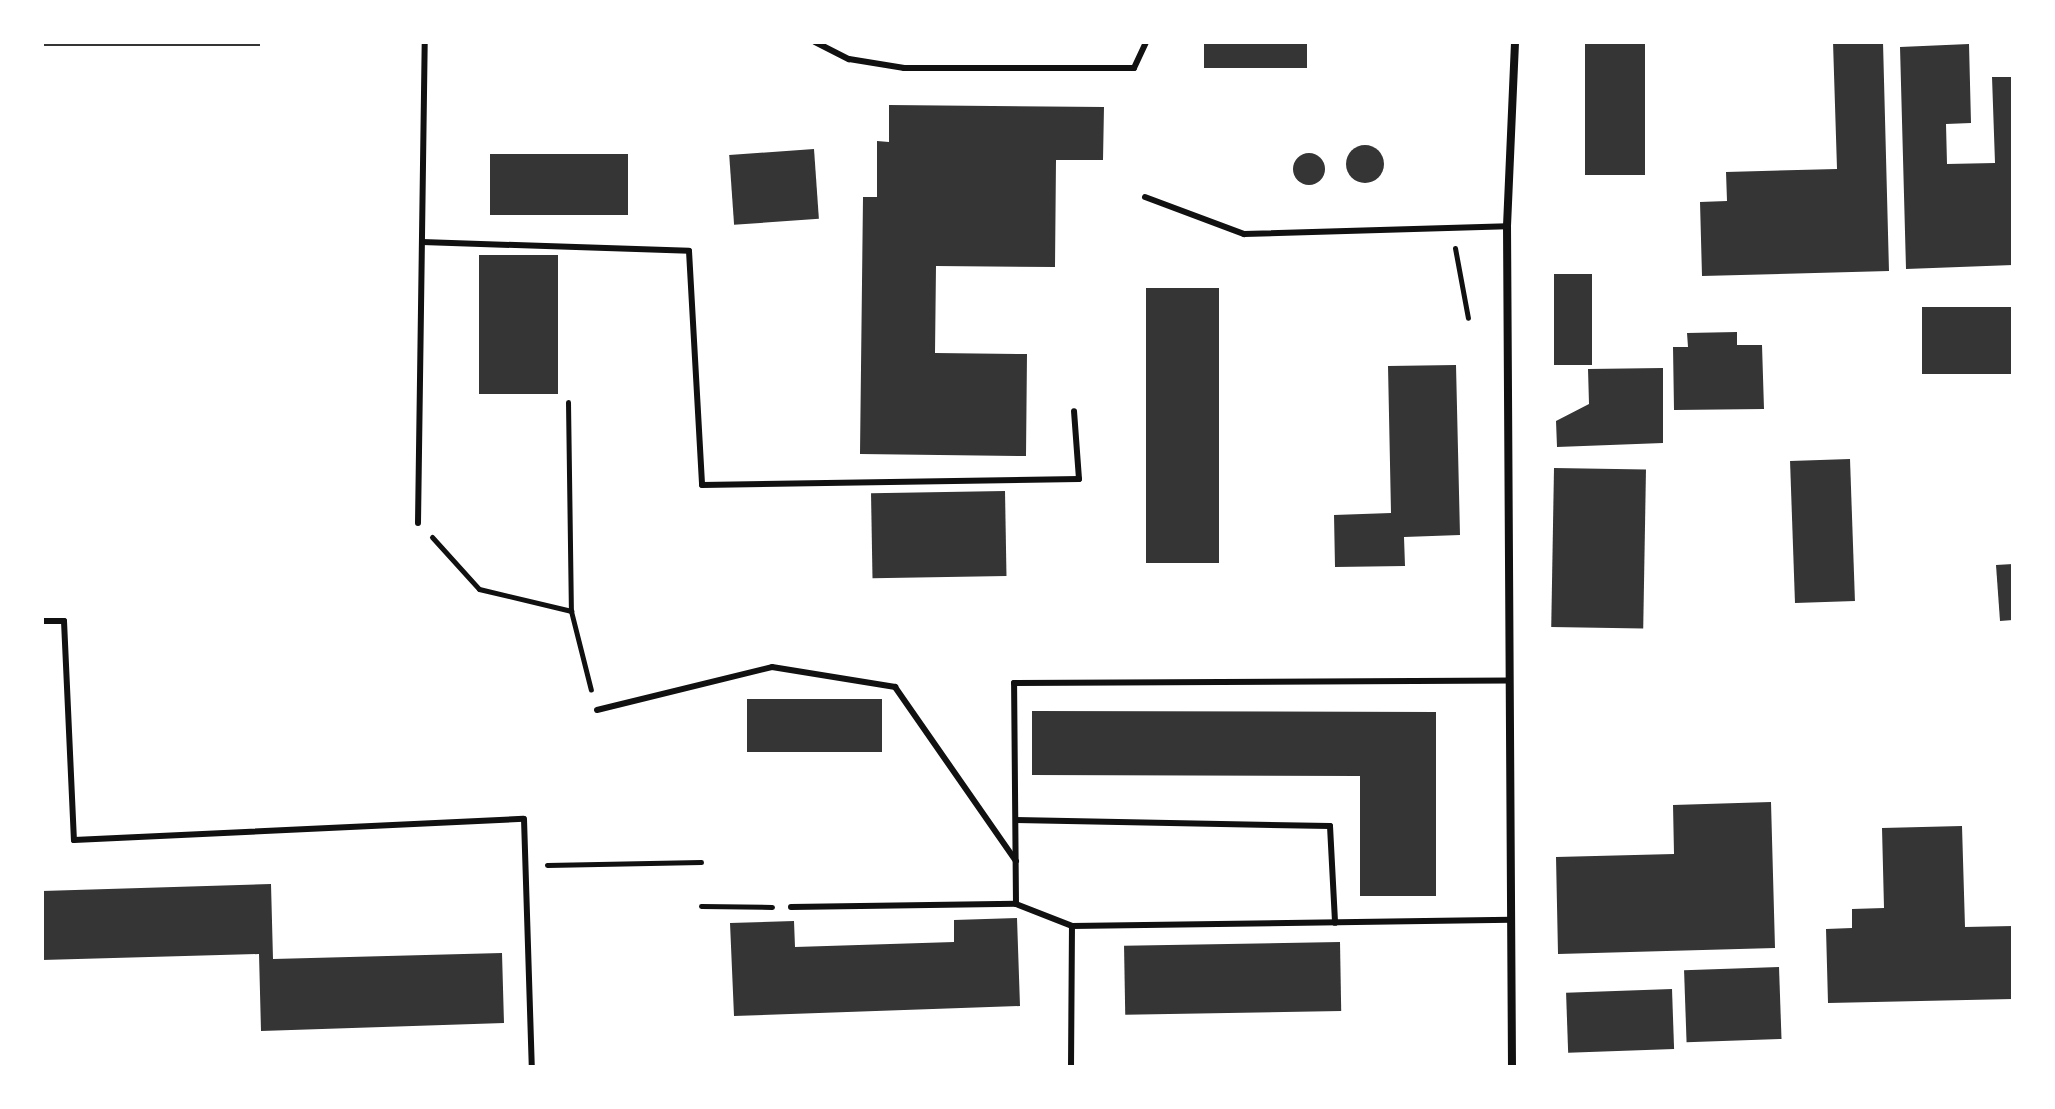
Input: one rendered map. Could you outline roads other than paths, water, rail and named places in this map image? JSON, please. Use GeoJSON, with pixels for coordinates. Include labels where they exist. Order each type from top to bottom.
{"type":"FeatureCollection","features":[{"type":"Feature","properties":{"kind":"street"},"geometry":{"type":"LineString","coordinates":[[1512,1067],[1507,226],[1515,42]]}},
{"type":"Feature","properties":{"kind":"lane"},"geometry":{"type":"LineString","coordinates":[[418,523],[425,42]]}},
{"type":"Feature","properties":{"kind":"lane"},"geometry":{"type":"LineString","coordinates":[[815,42],[849,59],[904,68],[1134,68],[1146,42]]}},
{"type":"Feature","properties":{"kind":"lane"},"geometry":{"type":"LineString","coordinates":[[1145,197],[1244,234],[1507,226]]}},
{"type":"Feature","properties":{"kind":"lane"},"geometry":{"type":"LineString","coordinates":[[422,242],[689,251],[702,485],[1079,479],[1074,411]]}},
{"type":"Feature","properties":{"kind":"lane"},"geometry":{"type":"LineString","coordinates":[[42,621],[64,621],[74,840],[524,819],[532,1067]]}},
{"type":"Feature","properties":{"kind":"lane"},"geometry":{"type":"LineString","coordinates":[[597,710],[772,667],[895,687],[1016,861]]}},
{"type":"Feature","properties":{"kind":"lane"},"geometry":{"type":"LineString","coordinates":[[1016,904],[1014,683],[1511,680]]}},
{"type":"Feature","properties":{"kind":"lane"},"geometry":{"type":"LineString","coordinates":[[1016,820],[1330,826],[1335,923]]}},
{"type":"Feature","properties":{"kind":"lane"},"geometry":{"type":"LineString","coordinates":[[791,907],[1016,904],[1072,926],[1511,920]]}},
{"type":"Feature","properties":{"kind":"lane"},"geometry":{"type":"LineString","coordinates":[[1071,1067],[1072,926]]}}]}
